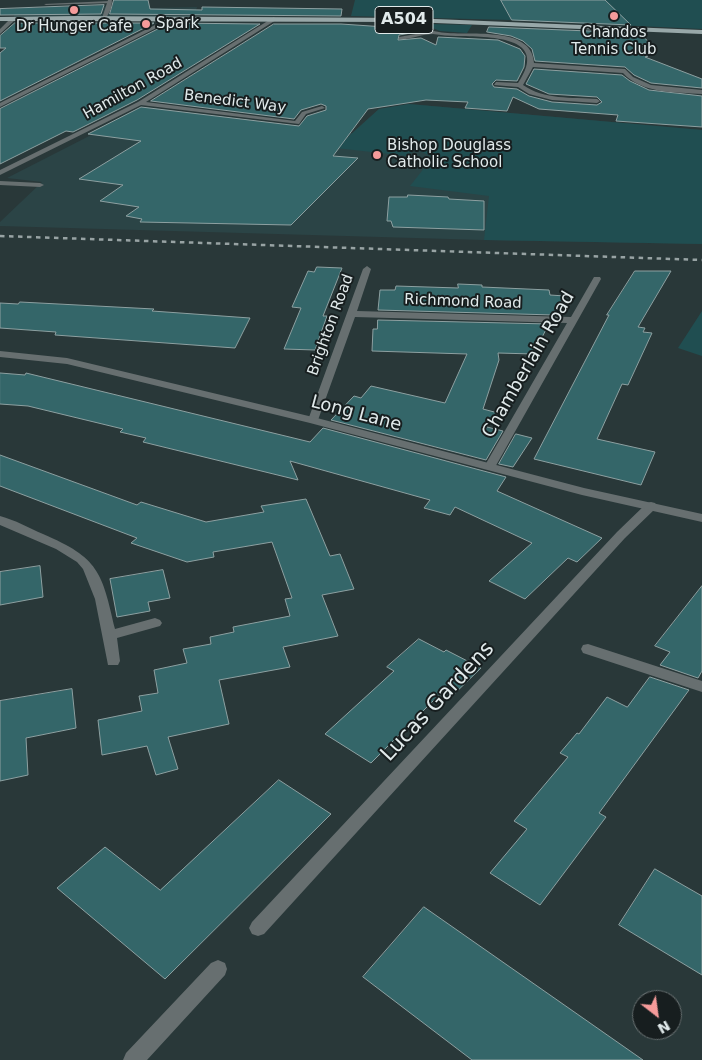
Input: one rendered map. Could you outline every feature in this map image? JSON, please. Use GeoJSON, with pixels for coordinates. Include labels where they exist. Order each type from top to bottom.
{"type":"FeatureCollection","features":[{"type":"Feature","properties":{"kind":"main road","name":"A504"},"geometry":{"type":"LineString","coordinates":[[0,19],[411,20],[702,32]]}},
{"type":"Feature","properties":{"kind":"street"},"geometry":{"type":"LineString","coordinates":[[46,4],[110,1],[105,18]]}},
{"type":"Feature","properties":{"kind":"street"},"geometry":{"type":"LineString","coordinates":[[0,105],[173,18]]}},
{"type":"Feature","properties":{"kind":"street"},"geometry":{"type":"LineString","coordinates":[[0,32],[13,19]]}},
{"type":"Feature","properties":{"kind":"street","name":"Hamilton Road"},"geometry":{"type":"LineString","coordinates":[[0,173],[140,103],[274,19]]}},
{"type":"Feature","properties":{"kind":"street"},"geometry":{"type":"LineString","coordinates":[[411,20],[419,27],[433,33]]}},
{"type":"Feature","properties":{"kind":"street"},"geometry":{"type":"LineString","coordinates":[[401,38],[433,33],[502,37],[518,41],[528,48],[531,65],[520,86]]}},
{"type":"Feature","properties":{"kind":"street"},"geometry":{"type":"LineString","coordinates":[[531,65],[625,71],[628,76],[654,88],[702,92]]}},
{"type":"Feature","properties":{"kind":"street"},"geometry":{"type":"LineString","coordinates":[[496,84],[520,86],[531,93],[552,98],[597,101]]}},
{"type":"Feature","properties":{"kind":"street","name":"Benedict Way"},"geometry":{"type":"LineString","coordinates":[[140,103],[297,123],[304,113],[322,108]]}},
{"type":"Feature","properties":{"kind":"street"},"geometry":{"type":"LineString","coordinates":[[0,183],[40,186]]}},
{"type":"Feature","properties":{"kind":"street","name":"Brighton Road"},"geometry":{"type":"LineString","coordinates":[[313,420],[367,269]]}},
{"type":"Feature","properties":{"kind":"street","name":"Chamberlain Road"},"geometry":{"type":"LineString","coordinates":[[490,467],[597,279]]}},
{"type":"Feature","properties":{"kind":"street","name":"Richmond Road"},"geometry":{"type":"LineString","coordinates":[[351,314],[573,320]]}},
{"type":"Feature","properties":{"kind":"street","name":"Long Lane"},"geometry":{"type":"LineString","coordinates":[[0,354],[67,361],[313,420],[582,491],[702,518]]}},
{"type":"Feature","properties":{"kind":"street","name":"Lucas Gardens"},"geometry":{"type":"LineString","coordinates":[[258,928],[621,535],[651,506]]}},
{"type":"Feature","properties":{"kind":"street"},"geometry":{"type":"LineString","coordinates":[[0,520],[70,551],[88,564],[97,582],[110,635],[113,661]]}},
{"type":"Feature","properties":{"kind":"street"},"geometry":{"type":"LineString","coordinates":[[110,635],[156,623]]}},
{"type":"Feature","properties":{"kind":"street"},"geometry":{"type":"LineString","coordinates":[[588,649],[702,687]]}},
{"type":"Feature","properties":{"kind":"street"},"geometry":{"type":"LineString","coordinates":[[134,1060],[218,969]]}},
{"type":"Feature","properties":{"kind":"shaded area"},"geometry":{"type":"Polygon","coordinates":[[[355,0],[702,0],[702,29],[511,20],[351,16],[355,0]]]}},
{"type":"Feature","properties":{"kind":"shaded area"},"geometry":{"type":"Polygon","coordinates":[[[110,6],[109,9],[197,7],[194,18],[13,19],[17,8],[110,6]]]}},
{"type":"Feature","properties":{"kind":"shaded area"},"geometry":{"type":"Polygon","coordinates":[[[425,25],[472,25],[467,33],[440,31],[425,25]]]}},
{"type":"Feature","properties":{"kind":"shaded area","name":"Bishop Douglass Catholic School"},"geometry":{"type":"Polygon","coordinates":[[[409,104],[702,130],[702,244],[484,240],[0,226],[0,222],[42,182],[7,178],[146,107],[352,133],[379,109],[409,104]]]}},
{"type":"Feature","properties":{"kind":"shaded area"},"geometry":{"type":"Polygon","coordinates":[[[409,104],[702,130],[702,244],[484,240],[489,196],[410,186],[433,157],[415,149],[407,156],[336,148],[379,109],[409,104]]]}},
{"type":"Feature","properties":{"kind":"shaded area"},"geometry":{"type":"Polygon","coordinates":[[[702,311],[702,356],[678,348],[702,311]]]}},
{"type":"Feature","properties":{"kind":"building"},"geometry":{"type":"Polygon","coordinates":[[[114,0],[148,0],[150,9],[202,10],[202,7],[342,9],[341,16],[110,14],[114,0]]]}},
{"type":"Feature","properties":{"kind":"building"},"geometry":{"type":"Polygon","coordinates":[[[501,0],[605,0],[631,25],[512,20],[501,0]]]}},
{"type":"Feature","properties":{"kind":"building"},"geometry":{"type":"Polygon","coordinates":[[[104,5],[101,14],[0,15],[0,9],[104,5]]]}},
{"type":"Feature","properties":{"kind":"building"},"geometry":{"type":"Polygon","coordinates":[[[15,23],[154,23],[0,101],[0,53],[6,48],[0,48],[0,36],[15,23]]]}},
{"type":"Feature","properties":{"kind":"building"},"geometry":{"type":"Polygon","coordinates":[[[170,23],[260,24],[137,100],[73,132],[66,131],[0,164],[0,109],[170,23]]]}},
{"type":"Feature","properties":{"kind":"building"},"geometry":{"type":"Polygon","coordinates":[[[274,24],[341,24],[400,28],[411,33],[399,35],[398,40],[421,38],[436,45],[438,37],[498,40],[520,49],[525,56],[524,67],[517,81],[496,80],[492,84],[494,87],[517,89],[529,96],[552,102],[597,105],[602,102],[597,97],[549,94],[526,84],[534,69],[622,75],[649,90],[702,96],[702,127],[616,121],[618,115],[539,109],[513,97],[507,111],[465,108],[468,102],[426,100],[368,109],[333,156],[358,158],[291,225],[140,222],[142,219],[126,216],[139,207],[100,201],[123,185],[79,179],[141,141],[88,134],[141,107],[299,126],[307,116],[326,110],[326,106],[321,104],[301,110],[294,119],[151,101],[274,24]]]}},
{"type":"Feature","properties":{"kind":"building"},"geometry":{"type":"Polygon","coordinates":[[[489,27],[639,33],[650,43],[639,45],[648,49],[641,50],[646,52],[642,52],[647,54],[643,55],[648,56],[645,57],[702,79],[702,88],[651,83],[634,75],[625,67],[535,61],[532,49],[523,41],[511,36],[487,32],[489,27]]]}},
{"type":"Feature","properties":{"kind":"building"},"geometry":{"type":"Polygon","coordinates":[[[408,195],[484,201],[484,230],[393,227],[391,221],[387,221],[389,197],[407,197],[408,195]]]}},
{"type":"Feature","properties":{"kind":"building"},"geometry":{"type":"Polygon","coordinates":[[[317,267],[342,268],[323,316],[327,316],[315,350],[284,349],[301,308],[292,307],[308,271],[314,272],[317,267]]]}},
{"type":"Feature","properties":{"kind":"building"},"geometry":{"type":"Polygon","coordinates":[[[635,271],[671,271],[638,327],[645,328],[643,332],[652,333],[628,385],[622,384],[597,439],[655,452],[641,485],[534,459],[609,315],[607,315],[635,271]]]}},
{"type":"Feature","properties":{"kind":"building"},"geometry":{"type":"Polygon","coordinates":[[[458,284],[549,290],[550,295],[565,296],[554,315],[378,310],[380,290],[395,290],[396,286],[458,288],[458,284]]]}},
{"type":"Feature","properties":{"kind":"building"},"geometry":{"type":"Polygon","coordinates":[[[20,302],[154,309],[152,311],[250,318],[235,348],[55,335],[56,332],[0,328],[0,303],[18,304],[20,302]]]}},
{"type":"Feature","properties":{"kind":"building"},"geometry":{"type":"Polygon","coordinates":[[[378,320],[549,324],[533,354],[498,353],[499,360],[483,409],[498,413],[487,427],[503,431],[486,460],[331,420],[354,396],[361,398],[371,386],[445,403],[467,354],[372,351],[373,329],[377,329],[378,320]]]}},
{"type":"Feature","properties":{"kind":"building"},"geometry":{"type":"Polygon","coordinates":[[[0,373],[25,375],[26,373],[310,442],[323,428],[506,477],[497,491],[602,538],[577,562],[568,558],[525,599],[489,581],[532,543],[455,507],[450,515],[424,508],[430,500],[290,461],[298,480],[143,442],[146,438],[120,432],[123,429],[28,406],[0,404],[0,373]]]}},
{"type":"Feature","properties":{"kind":"building"},"geometry":{"type":"Polygon","coordinates":[[[516,434],[532,438],[513,467],[499,464],[516,434]]]}},
{"type":"Feature","properties":{"kind":"building"},"geometry":{"type":"Polygon","coordinates":[[[0,455],[137,505],[141,502],[206,522],[264,512],[261,506],[306,499],[330,556],[340,554],[354,589],[322,595],[338,636],[283,647],[290,667],[219,680],[229,724],[168,737],[178,769],[156,775],[147,746],[102,755],[98,720],[142,711],[139,696],[158,693],[154,670],[187,663],[183,649],[211,644],[210,637],[234,632],[233,627],[290,616],[285,599],[292,598],[272,542],[213,552],[214,557],[187,562],[131,543],[137,538],[0,486],[0,455]]]}},
{"type":"Feature","properties":{"kind":"building"},"geometry":{"type":"Polygon","coordinates":[[[40,566],[43,597],[0,605],[0,572],[40,566]]]}},
{"type":"Feature","properties":{"kind":"building"},"geometry":{"type":"Polygon","coordinates":[[[163,570],[170,598],[148,602],[150,611],[117,617],[110,579],[163,570]]]}},
{"type":"Feature","properties":{"kind":"building"},"geometry":{"type":"Polygon","coordinates":[[[702,586],[702,671],[698,678],[660,665],[670,652],[655,646],[702,586]]]}},
{"type":"Feature","properties":{"kind":"building"},"geometry":{"type":"Polygon","coordinates":[[[419,639],[481,668],[448,700],[439,695],[371,763],[325,734],[394,671],[387,667],[419,639]]]}},
{"type":"Feature","properties":{"kind":"building"},"geometry":{"type":"Polygon","coordinates":[[[650,677],[689,690],[599,813],[606,817],[540,905],[490,873],[527,829],[514,821],[568,757],[560,753],[577,733],[579,734],[607,697],[627,707],[650,677]]]}},
{"type":"Feature","properties":{"kind":"building"},"geometry":{"type":"Polygon","coordinates":[[[72,689],[76,728],[26,738],[28,775],[0,781],[0,701],[72,689]]]}},
{"type":"Feature","properties":{"kind":"building"},"geometry":{"type":"Polygon","coordinates":[[[279,780],[331,814],[165,979],[57,888],[105,847],[160,890],[279,780]]]}},
{"type":"Feature","properties":{"kind":"building"},"geometry":{"type":"Polygon","coordinates":[[[655,869],[702,896],[702,975],[619,925],[655,869]]]}},
{"type":"Feature","properties":{"kind":"building"},"geometry":{"type":"Polygon","coordinates":[[[424,907],[643,1060],[472,1060],[363,977],[424,907]]]}},
{"type":"Feature","properties":{"kind":"railway"},"geometry":{"type":"LineString","coordinates":[[0,236],[702,260]]}},
{"type":"Feature","properties":{"kind":"place","name":"Dr Hunger Cafe"},"geometry":{"type":"Point","coordinates":[74,10]}},
{"type":"Feature","properties":{"kind":"place","name":"Chandos Tennis Club"},"geometry":{"type":"Point","coordinates":[614,16]}},
{"type":"Feature","properties":{"kind":"place","name":"Spark"},"geometry":{"type":"Point","coordinates":[146,24]}},
{"type":"Feature","properties":{"kind":"place","name":"Bishop Douglass Catholic School"},"geometry":{"type":"Point","coordinates":[377,155]}}]}
